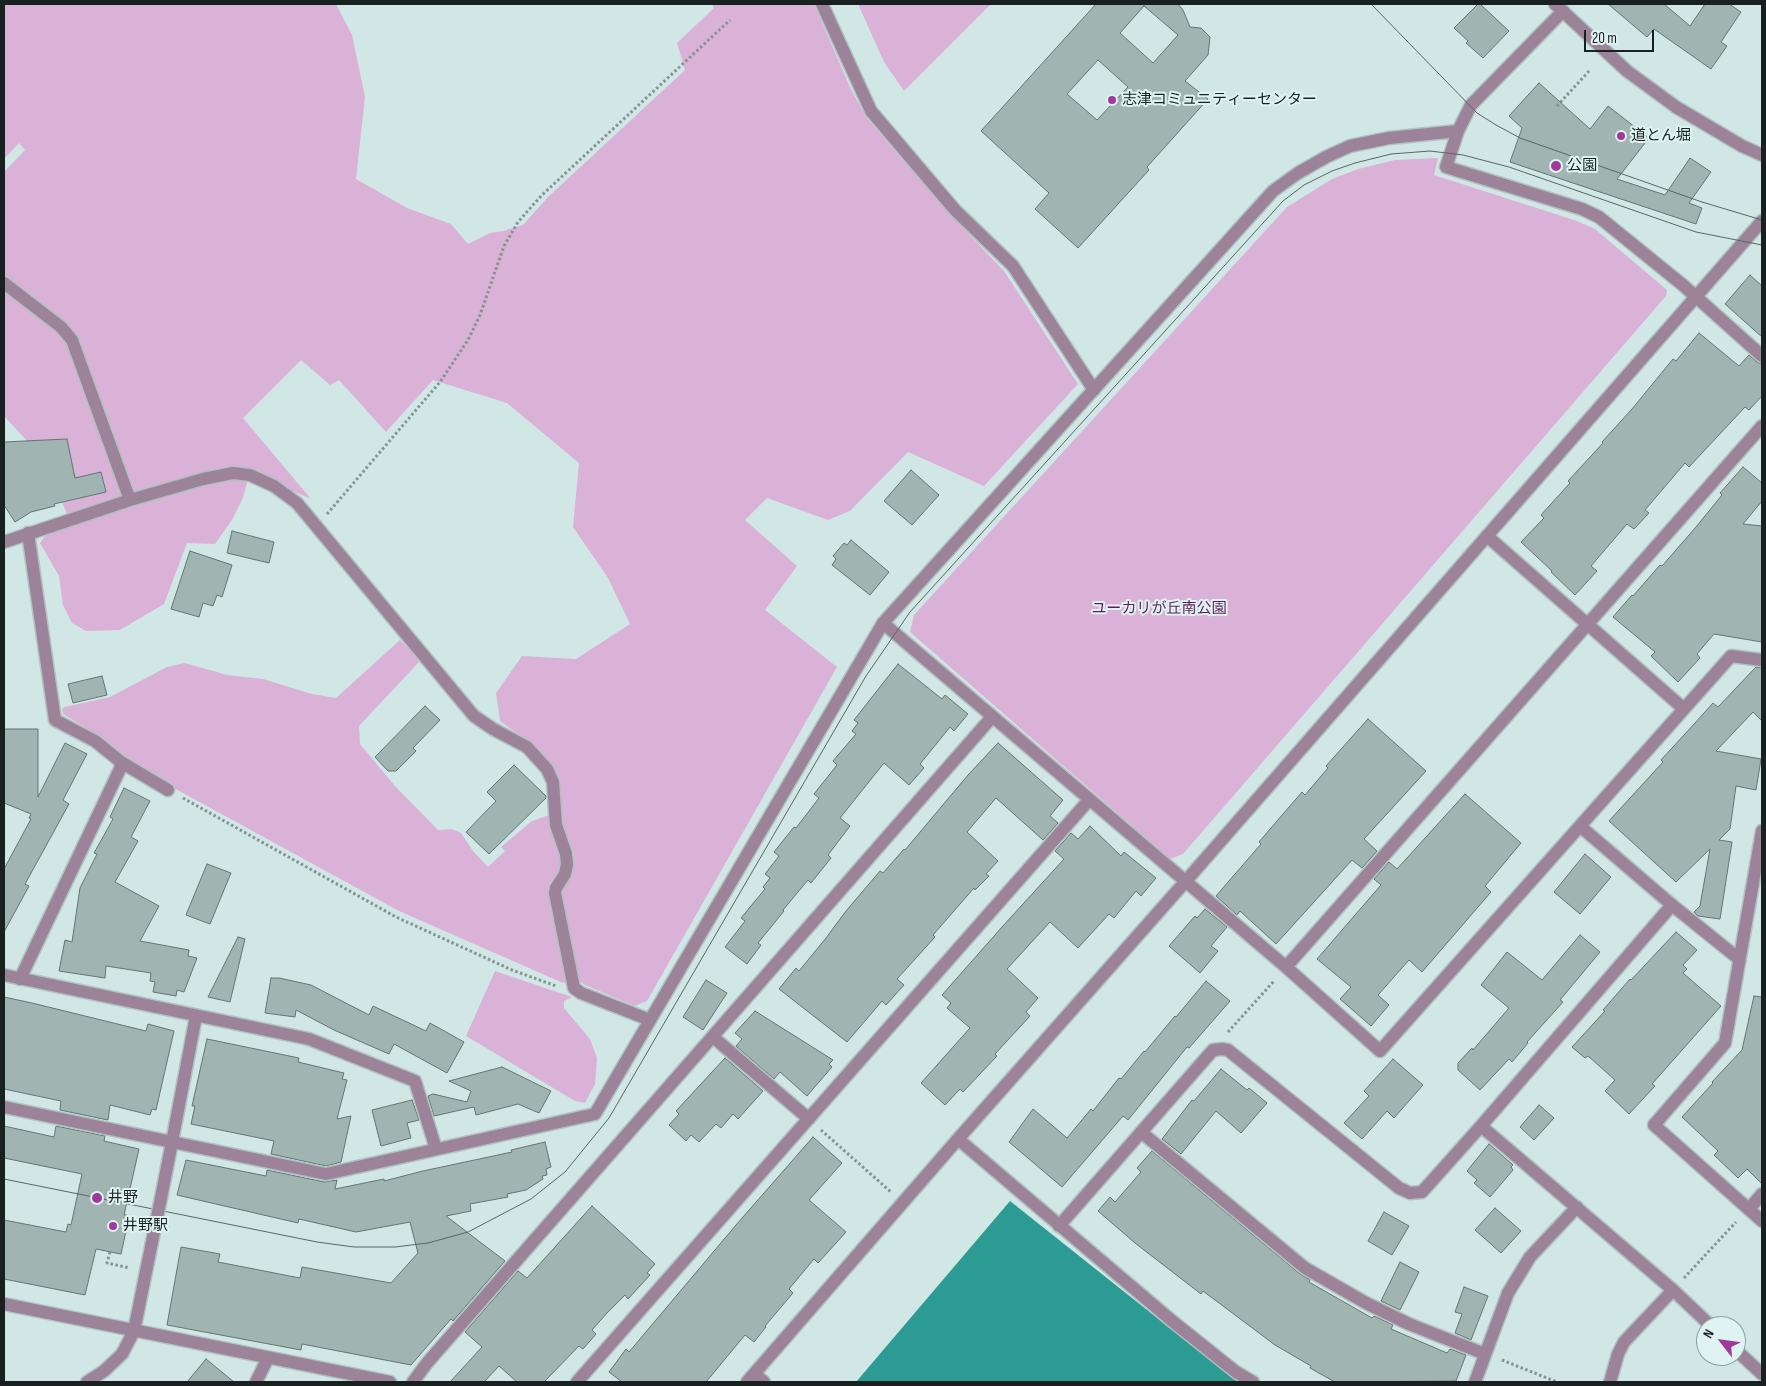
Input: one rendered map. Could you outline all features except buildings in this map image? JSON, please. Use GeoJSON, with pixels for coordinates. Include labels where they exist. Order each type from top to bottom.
{"type":"FeatureCollection","features":[{"type":"Feature","properties":{"kind":"street"},"geometry":{"type":"LineString","coordinates":[[822,4],[871,111],[955,210],[1013,266],[1094,390]]}},
{"type":"Feature","properties":{"kind":"street"},"geometry":{"type":"LineString","coordinates":[[1762,155],[1742,146],[1676,107],[1627,71],[1559,8],[1470,105],[1458,131],[1446,167],[1582,209],[1599,217],[1696,297],[1762,356]]}},
{"type":"Feature","properties":{"kind":"street"},"geometry":{"type":"LineString","coordinates":[[4,1107],[326,1174],[595,1114],[883,623],[1273,191],[1298,173],[1350,146],[1389,138],[1458,131]]}},
{"type":"Feature","properties":{"kind":"street"},"geometry":{"type":"LineString","coordinates":[[755,1379],[958,1139],[1762,221]]}},
{"type":"Feature","properties":{"kind":"street"},"geometry":{"type":"LineString","coordinates":[[4,283],[61,327],[72,340],[130,500]]}},
{"type":"Feature","properties":{"kind":"street"},"geometry":{"type":"LineString","coordinates":[[1286,967],[1762,426]]}},
{"type":"Feature","properties":{"kind":"street"},"geometry":{"type":"LineString","coordinates":[[4,542],[130,500],[203,479],[233,473],[250,476],[274,486],[297,503],[474,716],[493,729],[527,747],[547,769],[553,782],[556,825],[566,854],[565,874],[555,893],[574,988],[581,993],[650,1020]]}},
{"type":"Feature","properties":{"kind":"street"},"geometry":{"type":"LineString","coordinates":[[28,533],[55,720],[95,741],[121,762],[168,790]]}},
{"type":"Feature","properties":{"kind":"street"},"geometry":{"type":"LineString","coordinates":[[1487,536],[1684,709]]}},
{"type":"Feature","properties":{"kind":"street"},"geometry":{"type":"LineString","coordinates":[[883,623],[1286,967],[1380,1051],[1731,656],[1762,660]]}},
{"type":"Feature","properties":{"kind":"street"},"geometry":{"type":"LineString","coordinates":[[412,1382],[992,717]]}},
{"type":"Feature","properties":{"kind":"street"},"geometry":{"type":"LineString","coordinates":[[20,979],[120,769],[121,762]]}},
{"type":"Feature","properties":{"kind":"street"},"geometry":{"type":"LineString","coordinates":[[577,1382],[1090,800]]}},
{"type":"Feature","properties":{"kind":"street"},"geometry":{"type":"LineString","coordinates":[[1581,827],[1672,905],[1739,959]]}},
{"type":"Feature","properties":{"kind":"street"},"geometry":{"type":"LineString","coordinates":[[1762,833],[1725,1043],[1654,1125],[1762,1220]]}},
{"type":"Feature","properties":{"kind":"street"},"geometry":{"type":"LineString","coordinates":[[1059,1226],[1213,1050],[1222,1048],[1228,1050],[1399,1188],[1410,1193],[1422,1192],[1672,905]]}},
{"type":"Feature","properties":{"kind":"street"},"geometry":{"type":"LineString","coordinates":[[4,975],[309,1040],[415,1081],[436,1149]]}},
{"type":"Feature","properties":{"kind":"street"},"geometry":{"type":"LineString","coordinates":[[87,1382],[104,1371],[122,1354],[134,1331],[196,1016]]}},
{"type":"Feature","properties":{"kind":"street"},"geometry":{"type":"LineString","coordinates":[[713,1037],[809,1119]]}},
{"type":"Feature","properties":{"kind":"street"},"geometry":{"type":"LineString","coordinates":[[1481,1126],[1673,1290],[1700,1316]]}},
{"type":"Feature","properties":{"kind":"street"},"geometry":{"type":"LineString","coordinates":[[1141,1132],[1305,1268],[1366,1303],[1409,1324],[1486,1354]]}},
{"type":"Feature","properties":{"kind":"street"},"geometry":{"type":"LineString","coordinates":[[958,1139],[1171,1320],[1236,1372],[1252,1382]]}},
{"type":"Feature","properties":{"kind":"street"},"geometry":{"type":"LineString","coordinates":[[1749,1209],[1762,1194]]}},
{"type":"Feature","properties":{"kind":"street"},"geometry":{"type":"LineString","coordinates":[[1475,1382],[1508,1293],[1530,1257],[1577,1207]]}},
{"type":"Feature","properties":{"kind":"street"},"geometry":{"type":"LineString","coordinates":[[1610,1382],[1618,1354],[1624,1342],[1673,1290]]}},
{"type":"Feature","properties":{"kind":"street"},"geometry":{"type":"LineString","coordinates":[[4,1304],[390,1382]]}},
{"type":"Feature","properties":{"kind":"street"},"geometry":{"type":"LineString","coordinates":[[256,1382],[268,1358]]}},
{"type":"Feature","properties":{"kind":"street"},"geometry":{"type":"LineString","coordinates":[[1746,1359],[1762,1374]]}},
{"type":"Feature","properties":{"kind":"path"},"geometry":{"type":"LineString","coordinates":[[317,526],[440,382],[468,340],[480,315],[504,246],[518,222],[541,196],[730,20]]}},
{"type":"Feature","properties":{"kind":"path"},"geometry":{"type":"LineString","coordinates":[[1557,106],[1590,70]]}},
{"type":"Feature","properties":{"kind":"path"},"geometry":{"type":"LineString","coordinates":[[168,790],[396,917],[512,970],[564,990],[574,988]]}},
{"type":"Feature","properties":{"kind":"path"},"geometry":{"type":"LineString","coordinates":[[1213,1050],[1286,967]]}},
{"type":"Feature","properties":{"kind":"path"},"geometry":{"type":"LineString","coordinates":[[809,1119],[894,1194]]}},
{"type":"Feature","properties":{"kind":"path"},"geometry":{"type":"LineString","coordinates":[[1673,1290],[1749,1209]]}},
{"type":"Feature","properties":{"kind":"path"},"geometry":{"type":"LineString","coordinates":[[110,1252],[107,1263],[146,1271]]}},
{"type":"Feature","properties":{"kind":"path"},"geometry":{"type":"LineString","coordinates":[[1486,1354],[1556,1382]]}},
{"type":"Feature","properties":{"kind":"green space"},"geometry":{"type":"Polygon","coordinates":[[[4,4],[336,4],[352,35],[365,97],[356,179],[407,208],[451,224],[468,244],[490,233],[523,225],[548,197],[685,70],[677,43],[714,8],[712,4],[814,4],[850,87],[866,117],[947,211],[1004,271],[1078,384],[984,486],[908,452],[850,511],[828,520],[767,498],[745,520],[797,566],[765,610],[837,667],[647,1001],[635,1006],[585,985],[578,980],[561,895],[561,890],[570,877],[574,865],[574,853],[563,828],[559,781],[553,767],[530,743],[500,721],[496,693],[522,656],[576,659],[630,624],[608,578],[573,527],[579,463],[507,403],[433,380],[386,432],[339,380],[330,385],[301,360],[243,418],[311,499],[250,472],[243,498],[232,520],[215,544],[187,543],[164,604],[120,630],[86,631],[72,623],[63,605],[59,576],[40,543],[45,536],[71,525],[41,456],[4,416],[4,172],[25,150],[19,143],[4,159],[4,4]]]}},
{"type":"Feature","properties":{"kind":"green space"},"geometry":{"type":"Polygon","coordinates":[[[858,4],[991,4],[904,91],[884,62],[858,4]]]}},
{"type":"Feature","properties":{"kind":"green space","name":"ユーカリが丘南公園"},"geometry":{"type":"Polygon","coordinates":[[[1438,158],[1434,175],[1577,221],[1595,229],[1667,290],[1666,296],[1183,854],[1170,859],[910,632],[914,615],[1287,207],[1332,179],[1358,169],[1395,160],[1438,158]]]}},
{"type":"Feature","properties":{"kind":"green space"},"geometry":{"type":"Polygon","coordinates":[[[400,640],[415,655],[419,662],[359,726],[360,744],[395,786],[438,830],[452,829],[461,833],[473,851],[488,867],[505,851],[501,847],[532,821],[549,815],[550,825],[562,861],[560,871],[550,883],[548,892],[567,982],[563,983],[399,911],[172,787],[129,759],[100,736],[63,714],[62,710],[64,707],[110,697],[167,667],[185,663],[227,675],[263,679],[312,694],[336,698],[400,640]]]}},
{"type":"Feature","properties":{"kind":"green space"},"geometry":{"type":"Polygon","coordinates":[[[495,971],[572,997],[564,1001],[564,1008],[590,1039],[597,1058],[595,1084],[585,1103],[575,1101],[466,1036],[495,971]]]}},
{"type":"Feature","properties":{"kind":"water"},"geometry":{"type":"Polygon","coordinates":[[[1010,1201],[1171,1329],[1236,1372],[1247,1382],[856,1382],[1010,1201]]]}},
{"type":"Feature","properties":{"kind":"tram line"},"geometry":{"type":"LineString","coordinates":[[1371,4],[1477,113],[1496,125],[1520,138],[1702,202],[1762,220]]}},
{"type":"Feature","properties":{"kind":"tram line"},"geometry":{"type":"LineString","coordinates":[[4,1179],[317,1242],[354,1247],[395,1247],[428,1243],[468,1232],[531,1199],[565,1172],[609,1118],[866,676],[910,612],[1283,201],[1304,185],[1332,171],[1391,154],[1430,151],[1463,155],[1509,167],[1696,232],[1762,245]]}},
{"type":"Feature","properties":{"kind":"place","name":"志津コミュニティーセンター"},"geometry":{"type":"Point","coordinates":[1112,100]}},
{"type":"Feature","properties":{"kind":"place","name":"道とん堀"},"geometry":{"type":"Point","coordinates":[1621,136]}},
{"type":"Feature","properties":{"kind":"place","name":"公園"},"geometry":{"type":"Point","coordinates":[1556,166]}},
{"type":"Feature","properties":{"kind":"place","name":"井野"},"geometry":{"type":"Point","coordinates":[97,1198]}},
{"type":"Feature","properties":{"kind":"place","name":"井野駅"},"geometry":{"type":"Point","coordinates":[113,1226]}}]}
